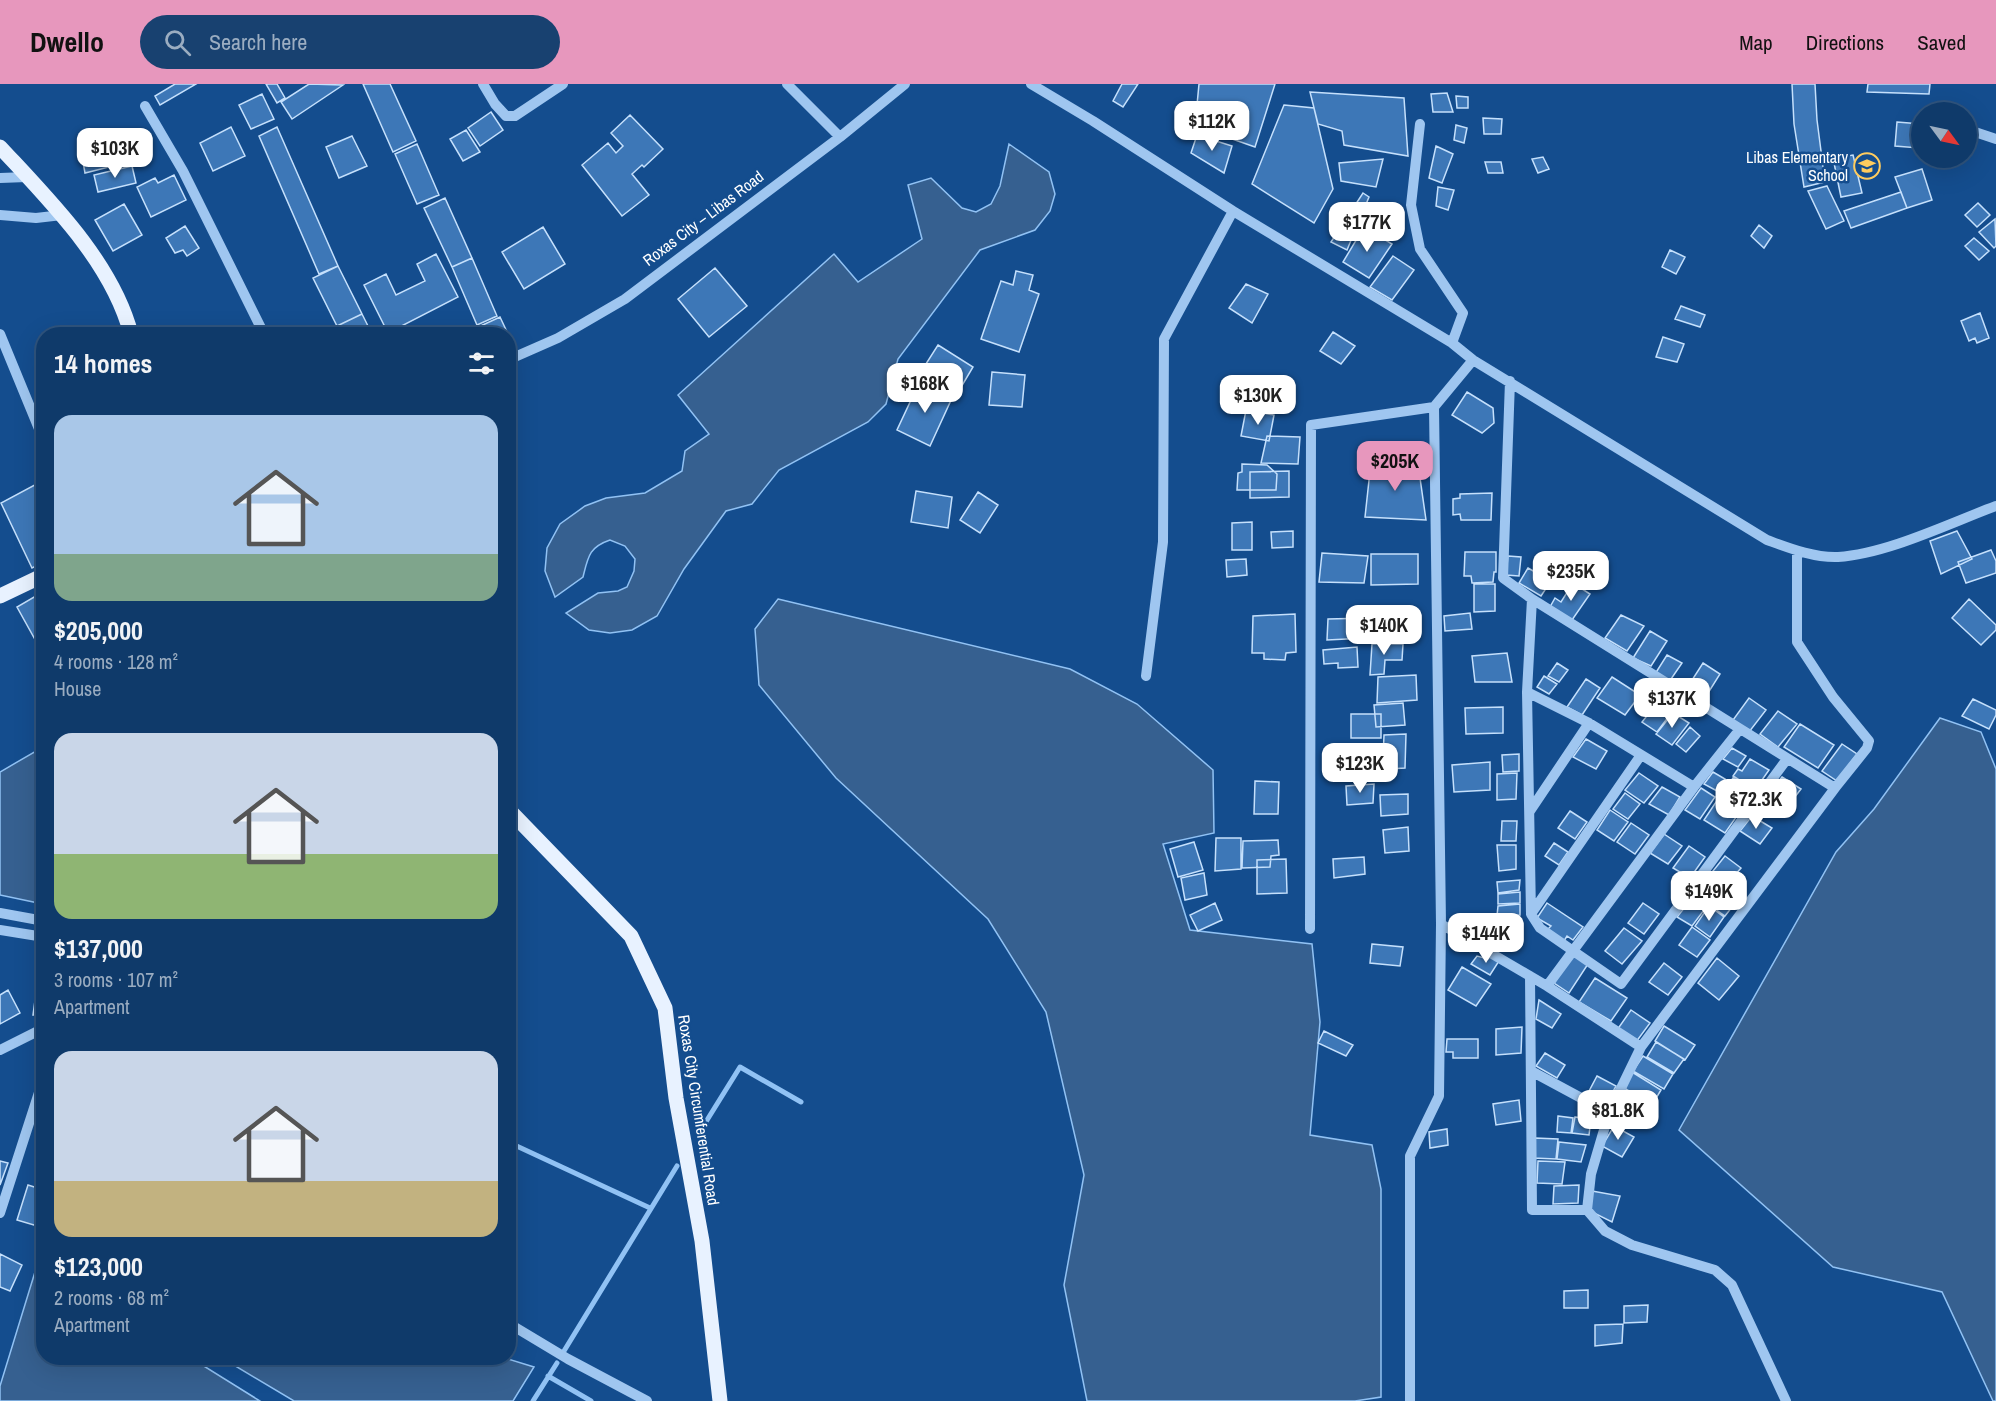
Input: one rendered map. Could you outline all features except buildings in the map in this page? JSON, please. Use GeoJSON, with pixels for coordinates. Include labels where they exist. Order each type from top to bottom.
{"type":"FeatureCollection","features":[{"type":"Feature","properties":{"kind":"main road"},"geometry":{"type":"LineString","coordinates":[[0,147],[62,215],[109,280],[129,327]]}},
{"type":"Feature","properties":{"kind":"main road"},"geometry":{"type":"LineString","coordinates":[[0,596],[36,579]]}},
{"type":"Feature","properties":{"kind":"main road","name":"Roxas City Circumferential Road"},"geometry":{"type":"LineString","coordinates":[[516,817],[631,936],[665,1008],[676,1098],[702,1241],[720,1401]]}},
{"type":"Feature","properties":{"kind":"street"},"geometry":{"type":"LineString","coordinates":[[483,84],[495,104],[506,116],[515,116],[563,84]]}},
{"type":"Feature","properties":{"kind":"street"},"geometry":{"type":"LineString","coordinates":[[787,84],[840,137]]}},
{"type":"Feature","properties":{"kind":"street","name":"Roxas City – Libas Road"},"geometry":{"type":"LineString","coordinates":[[516,356],[558,338],[626,299],[840,137],[905,84]]}},
{"type":"Feature","properties":{"kind":"street"},"geometry":{"type":"LineString","coordinates":[[1031,84],[1093,121],[1233,212],[1452,343],[1473,360],[1767,540],[1797,551],[1837,557],[1879,550],[1996,506]]}},
{"type":"Feature","properties":{"kind":"street"},"geometry":{"type":"LineString","coordinates":[[145,106],[183,171],[261,327]]}},
{"type":"Feature","properties":{"kind":"street"},"geometry":{"type":"LineString","coordinates":[[1420,124],[1411,205],[1420,249],[1463,312],[1452,343]]}},
{"type":"Feature","properties":{"kind":"street"},"geometry":{"type":"LineString","coordinates":[[1977,133],[1996,139]]}},
{"type":"Feature","properties":{"kind":"street"},"geometry":{"type":"LineString","coordinates":[[0,178],[27,177]]}},
{"type":"Feature","properties":{"kind":"street"},"geometry":{"type":"LineString","coordinates":[[1146,676],[1162,542],[1164,339],[1233,212]]}},
{"type":"Feature","properties":{"kind":"street"},"geometry":{"type":"LineString","coordinates":[[0,215],[36,218],[62,215]]}},
{"type":"Feature","properties":{"kind":"street"},"geometry":{"type":"LineString","coordinates":[[0,334],[36,422]]}},
{"type":"Feature","properties":{"kind":"street"},"geometry":{"type":"LineString","coordinates":[[1410,1401],[1410,1156],[1439,1096],[1441,924],[1434,408],[1473,360]]}},
{"type":"Feature","properties":{"kind":"street"},"geometry":{"type":"LineString","coordinates":[[1510,381],[1503,578],[1532,599],[1835,788]]}},
{"type":"Feature","properties":{"kind":"street"},"geometry":{"type":"LineString","coordinates":[[1310,929],[1311,424],[1434,408]]}},
{"type":"Feature","properties":{"kind":"street"},"geometry":{"type":"LineString","coordinates":[[1786,1401],[1732,1286],[1715,1269],[1632,1245],[1605,1231],[1587,1210],[1591,1174],[1609,1113],[1641,1047],[1867,748],[1869,741],[1833,697],[1797,642],[1797,551]]}},
{"type":"Feature","properties":{"kind":"street"},"geometry":{"type":"LineString","coordinates":[[1532,599],[1527,692],[1531,914],[1540,928],[1621,984],[1787,759]]}},
{"type":"Feature","properties":{"kind":"street"},"geometry":{"type":"LineString","coordinates":[[1527,692],[1589,723],[1694,787]]}},
{"type":"Feature","properties":{"kind":"street"},"geometry":{"type":"LineString","coordinates":[[1530,812],[1589,723]]}},
{"type":"Feature","properties":{"kind":"street"},"geometry":{"type":"LineString","coordinates":[[1547,986],[1694,787],[1740,729]]}},
{"type":"Feature","properties":{"kind":"street"},"geometry":{"type":"LineString","coordinates":[[1531,914],[1641,754]]}},
{"type":"Feature","properties":{"kind":"street"},"geometry":{"type":"LineString","coordinates":[[0,913],[36,920]]}},
{"type":"Feature","properties":{"kind":"street"},"geometry":{"type":"LineString","coordinates":[[1441,924],[1547,986],[1641,1047]]}},
{"type":"Feature","properties":{"kind":"street"},"geometry":{"type":"LineString","coordinates":[[0,930],[36,936]]}},
{"type":"Feature","properties":{"kind":"street"},"geometry":{"type":"LineString","coordinates":[[1530,976],[1532,1210],[1587,1210]]}},
{"type":"Feature","properties":{"kind":"street"},"geometry":{"type":"LineString","coordinates":[[0,1050],[36,1032]]}},
{"type":"Feature","properties":{"kind":"street"},"geometry":{"type":"LineString","coordinates":[[1532,1071],[1609,1113]]}},
{"type":"Feature","properties":{"kind":"street"},"geometry":{"type":"LineString","coordinates":[[0,1213],[36,1102]]}},
{"type":"Feature","properties":{"kind":"street"},"geometry":{"type":"LineString","coordinates":[[516,1328],[568,1359],[647,1401]]}},
{"type":"Feature","properties":{"kind":"water"},"geometry":{"type":"Polygon","coordinates":[[[1009,144],[1049,172],[1055,194],[1050,211],[1035,230],[980,250],[898,359],[886,404],[868,422],[779,470],[752,504],[726,511],[684,569],[657,616],[632,630],[610,633],[589,630],[566,613],[598,593],[618,591],[627,587],[634,571],[635,559],[625,546],[610,540],[603,543],[590,554],[583,577],[555,597],[545,571],[547,548],[560,524],[585,506],[606,498],[645,493],[682,471],[685,451],[709,434],[678,395],[834,254],[858,282],[922,239],[908,185],[931,178],[962,208],[976,212],[991,204],[1000,186],[1009,144]]]}},
{"type":"Feature","properties":{"kind":"water"},"geometry":{"type":"Polygon","coordinates":[[[778,599],[1070,669],[1137,704],[1213,770],[1214,833],[1163,844],[1190,930],[1312,944],[1320,1022],[1310,1135],[1372,1145],[1381,1189],[1381,1397],[1355,1401],[1087,1401],[1064,1285],[1084,1175],[1046,1012],[988,919],[836,778],[759,685],[755,629],[778,599]]]}},
{"type":"Feature","properties":{"kind":"water"},"geometry":{"type":"Polygon","coordinates":[[[1940,718],[1981,732],[1996,769],[1996,1401],[1993,1401],[1942,1292],[1833,1267],[1679,1130],[1836,852],[1874,809],[1940,718]]]}},
{"type":"Feature","properties":{"kind":"water"},"geometry":{"type":"Polygon","coordinates":[[[36,751],[36,903],[0,895],[0,772],[36,751]]]}},
{"type":"Feature","properties":{"kind":"water"},"geometry":{"type":"Polygon","coordinates":[[[35,1272],[36,1365],[202,1365],[260,1401],[0,1401],[0,1386],[35,1272]]]}},
{"type":"Feature","properties":{"kind":"water"},"geometry":{"type":"Polygon","coordinates":[[[516,1361],[534,1367],[513,1401],[294,1401],[234,1365],[516,1365],[516,1361]]]}},
{"type":"Feature","properties":{"kind":"waterway"},"geometry":{"type":"LineString","coordinates":[[699,1133],[740,1067],[801,1102]]}},
{"type":"Feature","properties":{"kind":"waterway"},"geometry":{"type":"LineString","coordinates":[[516,1146],[650,1208]]}},
{"type":"Feature","properties":{"kind":"waterway"},"geometry":{"type":"LineString","coordinates":[[564,1351],[677,1166]]}},
{"type":"Feature","properties":{"kind":"waterway"},"geometry":{"type":"LineString","coordinates":[[533,1401],[557,1363]]}},
{"type":"Feature","properties":{"kind":"waterway"},"geometry":{"type":"LineString","coordinates":[[548,1376],[591,1401]]}},
{"type":"Feature","properties":{"kind":"place","name":"Libas Elementary School"},"geometry":{"type":"Point","coordinates":[1867,166]}}]}
